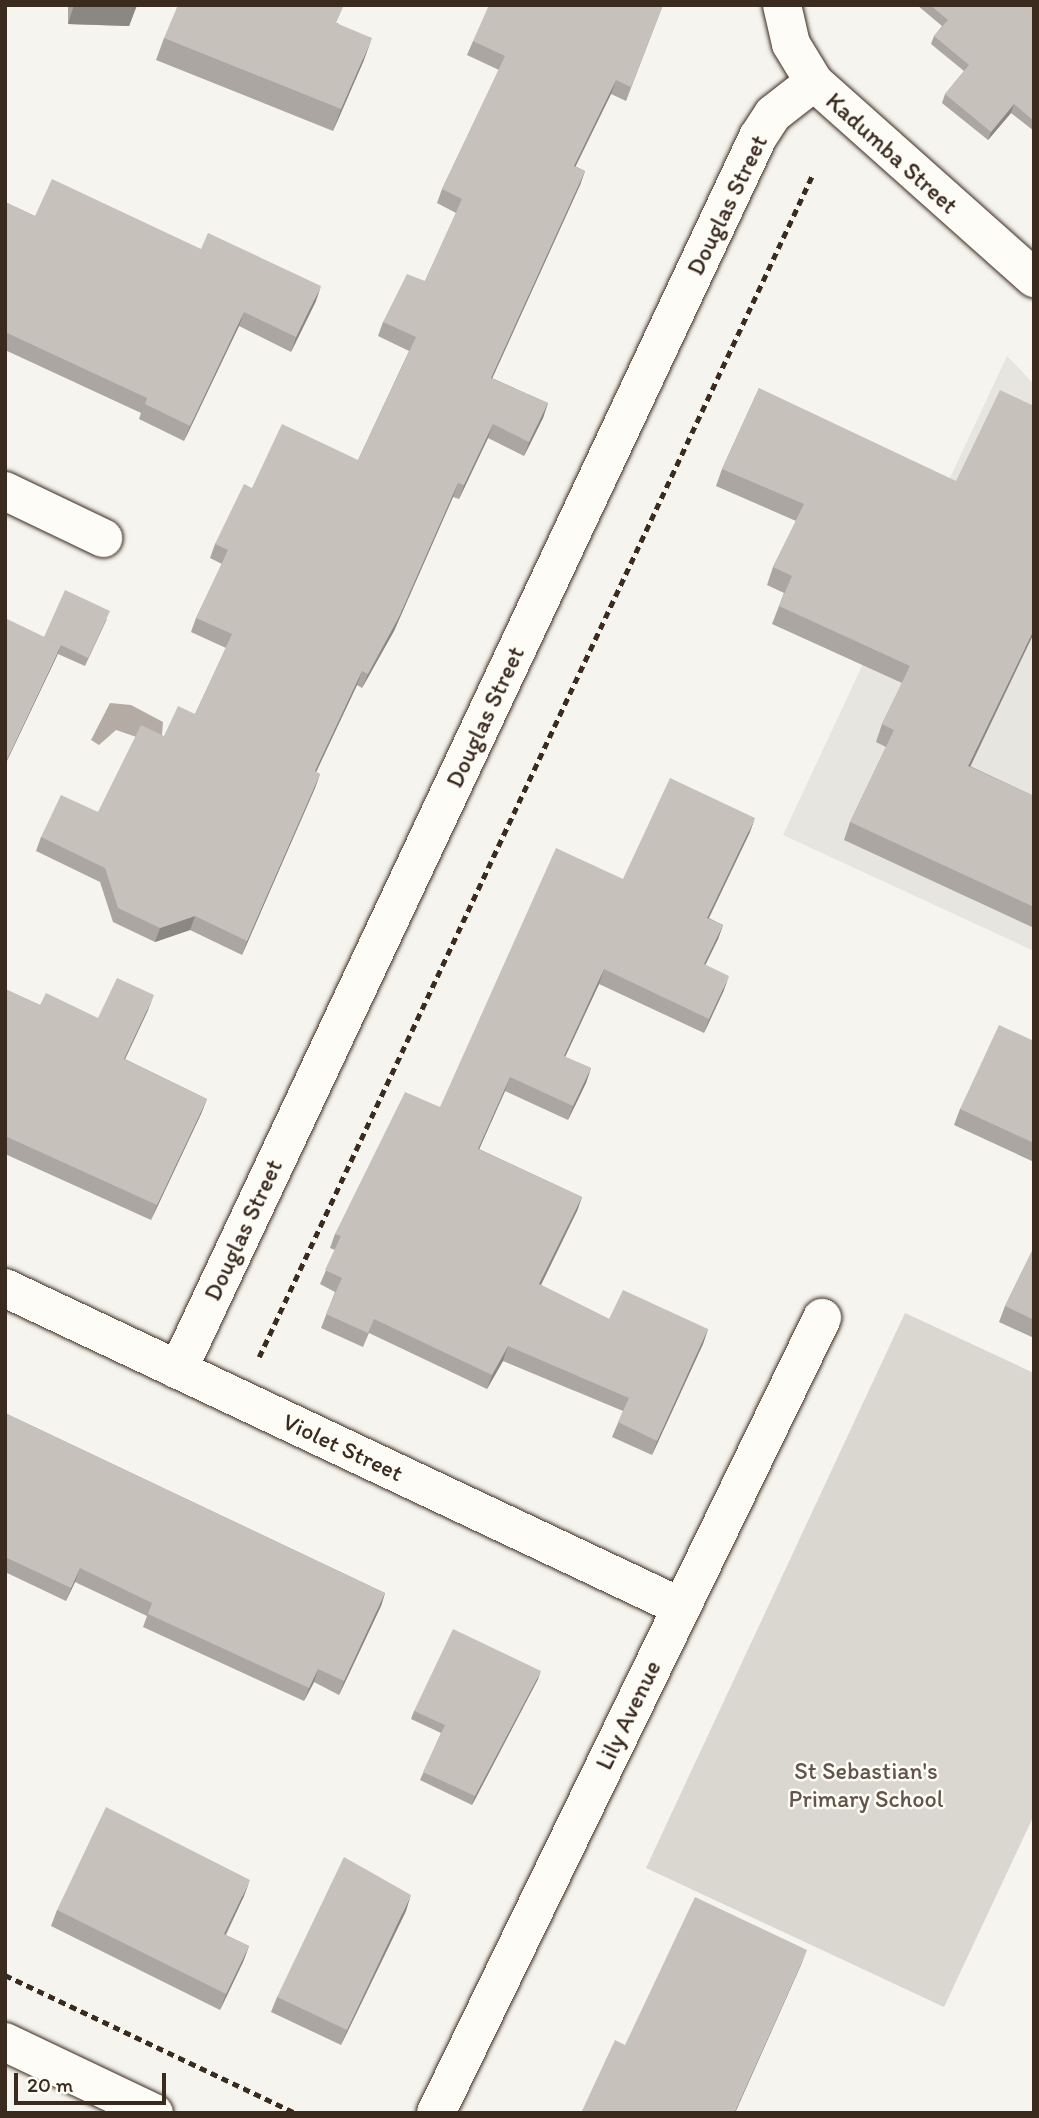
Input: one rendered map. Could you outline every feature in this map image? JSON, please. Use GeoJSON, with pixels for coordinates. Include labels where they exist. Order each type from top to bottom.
{"type":"FeatureCollection","features":[{"type":"Feature","properties":{"kind":"street","name":"Kadumba Street"},"geometry":{"type":"LineString","coordinates":[[782,5],[791,44],[814,82],[1034,278]]}},
{"type":"Feature","properties":{"kind":"street","name":"Douglas Street"},"geometry":{"type":"LineString","coordinates":[[178,1370],[758,137],[773,114],[814,82]]}},
{"type":"Feature","properties":{"kind":"street"},"geometry":{"type":"LineString","coordinates":[[5,491],[103,538]]}},
{"type":"Feature","properties":{"kind":"street","name":"Violet Street"},"geometry":{"type":"LineString","coordinates":[[5,1288],[681,1606]]}},
{"type":"Feature","properties":{"kind":"street","name":"Lily Avenue"},"geometry":{"type":"LineString","coordinates":[[436,2113],[822,1318]]}},
{"type":"Feature","properties":{"kind":"street"},"geometry":{"type":"LineString","coordinates":[[5,2042],[154,2113]]}},
{"type":"Feature","properties":{"kind":"path"},"geometry":{"type":"LineString","coordinates":[[260,1356],[812,176]]}},
{"type":"Feature","properties":{"kind":"path"},"geometry":{"type":"LineString","coordinates":[[5,1975],[295,2113]]}},
{"type":"Feature","properties":{"kind":"shaded area"},"geometry":{"type":"Polygon","coordinates":[[[1007,356],[1034,384],[1034,951],[783,835],[1007,356]]]}},
{"type":"Feature","properties":{"kind":"shaded area"},"geometry":{"type":"Polygon","coordinates":[[[110,703],[131,705],[163,722],[162,735],[148,741],[116,730],[99,745],[91,740],[110,703]]]}},
{"type":"Feature","properties":{"kind":"green space","name":"St Sebastian's Primary School"},"geometry":{"type":"Polygon","coordinates":[[[905,1313],[1034,1373],[1034,1815],[944,2007],[646,1868],[905,1313]]]}},
{"type":"Feature","properties":{"kind":"building"},"geometry":{"type":"Polygon","coordinates":[[[178,5],[344,5],[336,23],[372,38],[341,109],[164,38],[178,5]]]}},
{"type":"Feature","properties":{"kind":"building"},"geometry":{"type":"Polygon","coordinates":[[[489,5],[663,5],[631,87],[616,80],[574,166],[585,171],[491,378],[548,403],[529,442],[493,424],[464,485],[458,483],[399,617],[368,674],[362,671],[315,771],[320,774],[247,941],[195,916],[160,928],[118,908],[105,868],[41,837],[61,795],[98,812],[141,725],[164,736],[178,706],[195,714],[232,634],[196,618],[228,550],[215,544],[244,484],[252,488],[282,424],[358,460],[416,337],[383,322],[407,274],[425,281],[462,199],[442,189],[505,56],[473,41],[489,5]]]}},
{"type":"Feature","properties":{"kind":"building"},"geometry":{"type":"Polygon","coordinates":[[[930,5],[1034,5],[1034,121],[1014,104],[991,132],[945,94],[969,65],[934,36],[948,20],[930,5]]]}},
{"type":"Feature","properties":{"kind":"building"},"geometry":{"type":"Polygon","coordinates":[[[52,179],[201,249],[208,233],[321,286],[296,337],[244,312],[190,426],[145,404],[147,398],[5,332],[5,202],[35,216],[52,179]]]}},
{"type":"Feature","properties":{"kind":"building"},"geometry":{"type":"Polygon","coordinates":[[[759,388],[956,481],[1000,390],[1034,406],[1034,629],[968,766],[1034,796],[1034,907],[850,822],[894,730],[882,724],[910,666],[779,606],[792,576],[773,567],[804,504],[722,469],[759,388]]]}},
{"type":"Feature","properties":{"kind":"building"},"geometry":{"type":"Polygon","coordinates":[[[65,590],[110,611],[88,658],[44,637],[65,590]]]}},
{"type":"Feature","properties":{"kind":"building"},"geometry":{"type":"Polygon","coordinates":[[[5,618],[61,645],[5,763],[5,618]]]}},
{"type":"Feature","properties":{"kind":"building"},"geometry":{"type":"Polygon","coordinates":[[[670,778],[755,818],[707,918],[723,925],[704,964],[729,976],[709,1019],[604,969],[564,1056],[591,1068],[573,1106],[510,1077],[478,1149],[582,1197],[539,1284],[609,1319],[623,1290],[708,1329],[657,1441],[618,1422],[629,1398],[508,1346],[492,1375],[374,1319],[368,1333],[326,1314],[342,1278],[325,1270],[341,1236],[335,1234],[405,1092],[440,1107],[556,848],[623,879],[670,778]]]}},
{"type":"Feature","properties":{"kind":"building"},"geometry":{"type":"Polygon","coordinates":[[[117,978],[154,995],[124,1059],[207,1099],[157,1205],[5,1136],[5,989],[40,1005],[46,993],[98,1018],[117,978]]]}},
{"type":"Feature","properties":{"kind":"building"},"geometry":{"type":"Polygon","coordinates":[[[999,1025],[1034,1041],[1034,1143],[960,1109],[999,1025]]]}},
{"type":"Feature","properties":{"kind":"building"},"geometry":{"type":"Polygon","coordinates":[[[1034,1247],[1034,1320],[1005,1306],[1034,1247]]]}},
{"type":"Feature","properties":{"kind":"building"},"geometry":{"type":"Polygon","coordinates":[[[5,1413],[385,1593],[344,1681],[318,1669],[309,1688],[148,1614],[152,1603],[80,1568],[71,1588],[5,1557],[5,1413]]]}},
{"type":"Feature","properties":{"kind":"building"},"geometry":{"type":"Polygon","coordinates":[[[453,1629],[541,1671],[475,1796],[423,1772],[445,1725],[414,1711],[453,1629]]]}},
{"type":"Feature","properties":{"kind":"building"},"geometry":{"type":"Polygon","coordinates":[[[106,1807],[250,1880],[224,1934],[249,1946],[226,1994],[57,1910],[106,1807]]]}},
{"type":"Feature","properties":{"kind":"building"},"geometry":{"type":"Polygon","coordinates":[[[344,1857],[411,1895],[347,2030],[277,1997],[344,1857]]]}},
{"type":"Feature","properties":{"kind":"building"},"geometry":{"type":"Polygon","coordinates":[[[695,1897],[807,1950],[734,2113],[581,2113],[615,2040],[625,2045],[695,1897]]]}}]}
